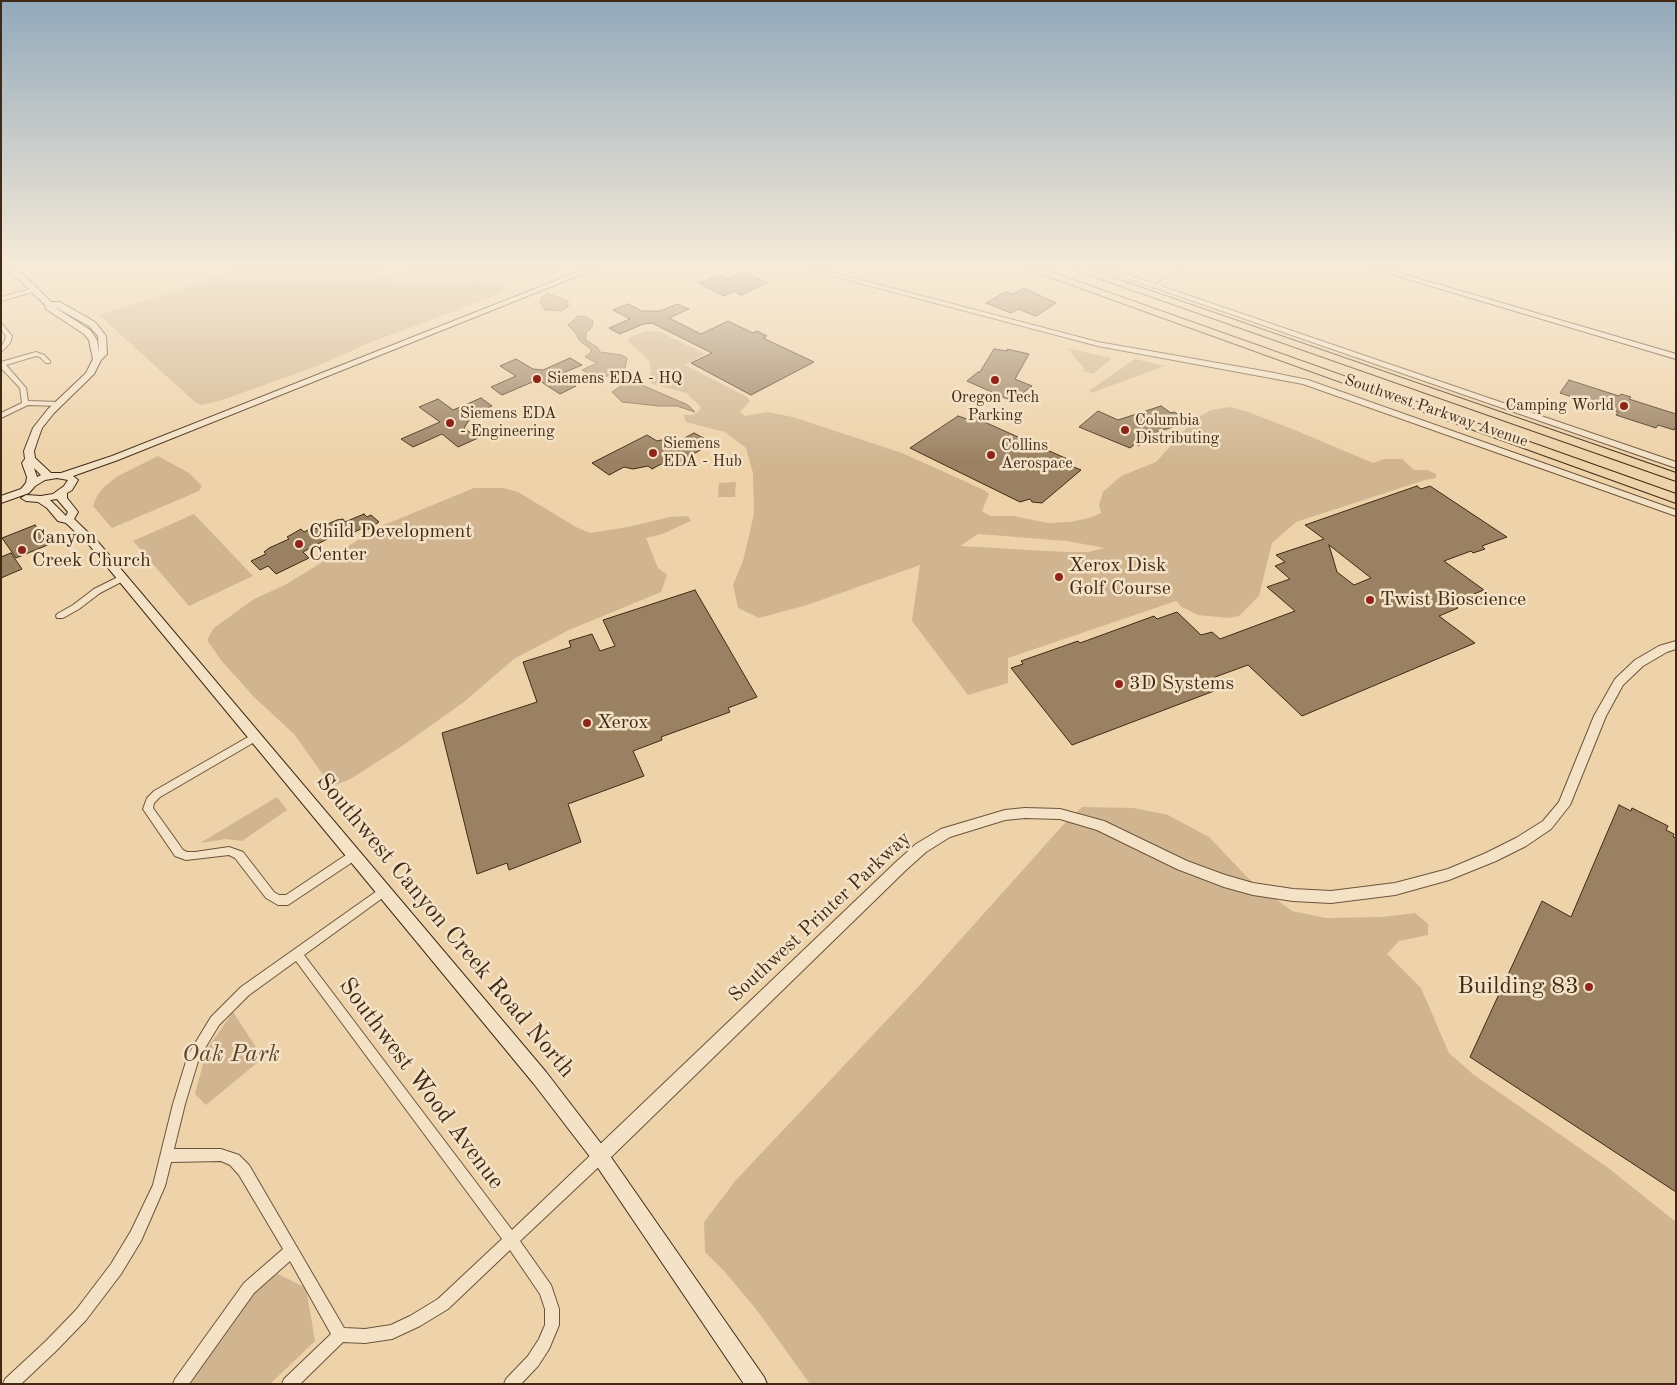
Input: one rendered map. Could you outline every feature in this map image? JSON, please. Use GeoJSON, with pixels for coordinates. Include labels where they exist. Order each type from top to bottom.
{"type":"FeatureCollection","features":[{"type":"Feature","properties":{"kind":"highway"},"geometry":{"type":"LineString","coordinates":[[1209,332],[1676,498]]}},
{"type":"Feature","properties":{"kind":"highway"},"geometry":{"type":"LineString","coordinates":[[1258,332],[1676,477]]}},
{"type":"Feature","properties":{"kind":"main road"},"geometry":{"type":"LineString","coordinates":[[27,491],[32,477],[27,464],[30,459],[29,451],[38,428],[59,404],[90,374],[97,359],[94,355],[93,340],[86,332]]}},
{"type":"Feature","properties":{"kind":"main road"},"geometry":{"type":"LineString","coordinates":[[30,459],[48,476],[69,478],[434,332]]}},
{"type":"Feature","properties":{"kind":"main road"},"geometry":{"type":"LineString","coordinates":[[1590,332],[1676,357]]}},
{"type":"Feature","properties":{"kind":"main road"},"geometry":{"type":"LineString","coordinates":[[1,506],[48,476]]}},
{"type":"Feature","properties":{"kind":"main road"},"geometry":{"type":"LineString","coordinates":[[27,491],[41,500],[62,492],[72,484],[69,478]]}},
{"type":"Feature","properties":{"kind":"main road"},"geometry":{"type":"LineString","coordinates":[[1,500],[27,491]]}},
{"type":"Feature","properties":{"kind":"main road"},"geometry":{"type":"LineString","coordinates":[[62,492],[62,498],[73,512],[69,520]]}},
{"type":"Feature","properties":{"kind":"main road","name":"Southwest Canyon Creek Road North"},"geometry":{"type":"LineString","coordinates":[[41,500],[51,506],[62,519],[69,520],[94,544],[540,1078],[600,1156],[757,1384]]}},
{"type":"Feature","properties":{"kind":"street"},"geometry":{"type":"LineString","coordinates":[[1,350],[9,339],[5,332]]}},
{"type":"Feature","properties":{"kind":"street","name":"Southwest Parkway Avenue"},"geometry":{"type":"LineString","coordinates":[[1049,332],[1092,343],[1305,382],[1676,513]]}},
{"type":"Feature","properties":{"kind":"street"},"geometry":{"type":"LineString","coordinates":[[1286,332],[1676,466]]}},
{"type":"Feature","properties":{"kind":"street"},"geometry":{"type":"LineString","coordinates":[[27,403],[24,400],[23,388],[2,364],[36,354],[48,362]]}},
{"type":"Feature","properties":{"kind":"street"},"geometry":{"type":"LineString","coordinates":[[1,416],[27,403],[59,404]]}},
{"type":"Feature","properties":{"kind":"street"},"geometry":{"type":"LineString","coordinates":[[60,616],[76,607],[97,591],[122,578]]}},
{"type":"Feature","properties":{"kind":"street","name":"Southwest Printer Parkway"},"geometry":{"type":"LineString","coordinates":[[600,1156],[901,866],[921,848],[946,833],[1005,816],[1025,813],[1060,814],[1100,825],[1182,865],[1224,881],[1253,889],[1300,896],[1331,897],[1394,890],[1449,874],[1491,857],[1521,842],[1547,825],[1564,805],[1600,716],[1618,682],[1639,663],[1676,644]]}},
{"type":"Feature","properties":{"kind":"street"},"geometry":{"type":"LineString","coordinates":[[255,738],[157,794],[150,801],[148,809],[179,853],[186,856],[229,852],[239,855],[270,894],[278,900],[288,900],[353,856]]}},
{"type":"Feature","properties":{"kind":"street"},"geometry":{"type":"LineString","coordinates":[[10,1384],[51,1346],[80,1315],[116,1269],[136,1236],[153,1202],[194,1055],[206,1033],[234,1000],[384,892]]}},
{"type":"Feature","properties":{"kind":"street","name":"Southwest Wood Avenue"},"geometry":{"type":"LineString","coordinates":[[297,954],[511,1240]]}},
{"type":"Feature","properties":{"kind":"street"},"geometry":{"type":"LineString","coordinates":[[167,1156],[214,1155],[234,1160],[244,1170],[340,1335]]}},
{"type":"Feature","properties":{"kind":"street"},"geometry":{"type":"LineString","coordinates":[[289,1384],[340,1335],[392,1332],[429,1314],[450,1298],[600,1156]]}},
{"type":"Feature","properties":{"kind":"street"},"geometry":{"type":"LineString","coordinates":[[511,1240],[546,1290],[552,1309],[552,1325],[544,1344],[532,1361],[511,1384]]}},
{"type":"Feature","properties":{"kind":"street"},"geometry":{"type":"LineString","coordinates":[[180,1384],[249,1288],[291,1251]]}},
{"type":"Feature","properties":{"kind":"green space"},"geometry":{"type":"Polygon","coordinates":[[[117,332],[399,332],[320,365],[222,400],[201,405],[194,401],[117,332]]]}},
{"type":"Feature","properties":{"kind":"green space"},"geometry":{"type":"Polygon","coordinates":[[[645,332],[660,332],[705,354],[685,365],[747,397],[750,401],[740,412],[745,416],[767,412],[793,417],[902,453],[984,490],[989,494],[982,511],[990,516],[1013,516],[1048,523],[1070,522],[1101,513],[1099,505],[1103,492],[1121,476],[1156,462],[1195,419],[1211,410],[1230,407],[1290,428],[1373,463],[1384,459],[1402,459],[1414,470],[1427,470],[1436,474],[1436,478],[1296,522],[1272,543],[1259,596],[1239,616],[1228,618],[1198,615],[1182,607],[1176,601],[1008,658],[1008,683],[968,695],[912,621],[920,565],[807,605],[759,618],[738,608],[733,585],[743,561],[754,514],[753,473],[746,448],[725,432],[686,422],[683,415],[692,415],[698,412],[701,407],[686,393],[652,384],[649,378],[651,370],[649,361],[627,340],[634,335],[645,332]],[[978,534],[960,546],[1065,552],[1088,552],[1105,548],[1067,541],[978,534]]]}},
{"type":"Feature","properties":{"kind":"green space"},"geometry":{"type":"Polygon","coordinates":[[[1067,348],[1111,358],[1093,374],[1083,371],[1084,368],[1067,348]]]}},
{"type":"Feature","properties":{"kind":"green space"},"geometry":{"type":"Polygon","coordinates":[[[1135,359],[1165,366],[1091,393],[1090,390],[1135,359]]]}},
{"type":"Feature","properties":{"kind":"green space"},"geometry":{"type":"Polygon","coordinates":[[[158,456],[189,473],[202,486],[199,491],[112,528],[93,506],[97,496],[105,486],[118,476],[158,456]]]}},
{"type":"Feature","properties":{"kind":"green space"},"geometry":{"type":"Polygon","coordinates":[[[736,482],[735,497],[718,497],[719,483],[736,482]]]}},
{"type":"Feature","properties":{"kind":"green space"},"geometry":{"type":"Polygon","coordinates":[[[474,488],[503,488],[518,492],[576,527],[590,533],[628,527],[670,517],[688,516],[691,521],[662,534],[646,538],[658,568],[667,575],[661,592],[569,630],[514,659],[464,702],[402,746],[349,780],[331,786],[294,734],[254,697],[221,660],[207,640],[214,628],[254,599],[285,585],[384,525],[474,488]]]}},
{"type":"Feature","properties":{"kind":"green space"},"geometry":{"type":"Polygon","coordinates":[[[194,514],[253,576],[189,606],[133,541],[194,514]]]}},
{"type":"Feature","properties":{"kind":"green space"},"geometry":{"type":"Polygon","coordinates":[[[277,797],[287,810],[242,841],[226,839],[200,843],[277,797]]]}},
{"type":"Feature","properties":{"kind":"green space"},"geometry":{"type":"Polygon","coordinates":[[[1082,807],[1134,808],[1168,815],[1209,837],[1249,879],[1292,911],[1326,918],[1382,917],[1415,913],[1428,924],[1428,935],[1399,941],[1387,954],[1421,988],[1449,1053],[1474,1075],[1607,1167],[1676,1222],[1676,1384],[810,1384],[756,1309],[705,1252],[704,1222],[736,1180],[919,986],[1063,825],[1082,807]]]}},
{"type":"Feature","properties":{"kind":"green space","name":"Oak Park"},"geometry":{"type":"Polygon","coordinates":[[[233,1012],[263,1058],[206,1105],[195,1094],[207,1049],[233,1012]]]}},
{"type":"Feature","properties":{"kind":"green space"},"geometry":{"type":"Polygon","coordinates":[[[272,1271],[306,1288],[315,1341],[270,1384],[189,1384],[211,1347],[272,1271]]]}},
{"type":"Feature","properties":{"kind":"shaded area"},"geometry":{"type":"Polygon","coordinates":[[[574,332],[587,332],[586,340],[598,348],[600,352],[621,355],[627,358],[624,374],[628,379],[688,405],[695,412],[677,406],[622,402],[612,392],[624,384],[622,380],[614,376],[593,376],[582,370],[597,363],[585,357],[591,352],[591,349],[580,341],[574,332]]]}},
{"type":"Feature","properties":{"kind":"building"},"geometry":{"type":"Polygon","coordinates":[[[669,332],[696,332],[701,334],[706,332],[758,332],[767,336],[763,338],[814,362],[751,395],[691,363],[712,353],[669,332]]]}},
{"type":"Feature","properties":{"kind":"building"},"geometry":{"type":"Polygon","coordinates":[[[994,349],[1007,351],[1007,349],[1029,354],[1015,379],[1032,386],[1012,401],[967,381],[980,372],[994,349]]]}},
{"type":"Feature","properties":{"kind":"building","name":"Siemens EDA - HQ"},"geometry":{"type":"Polygon","coordinates":[[[570,358],[582,365],[558,375],[576,386],[560,394],[540,381],[530,383],[502,395],[491,387],[516,376],[500,366],[516,359],[533,369],[543,370],[570,358]]]}},
{"type":"Feature","properties":{"kind":"building","name":"Camping World"},"geometry":{"type":"Polygon","coordinates":[[[1569,380],[1619,396],[1621,394],[1631,397],[1629,399],[1676,414],[1676,426],[1674,430],[1658,425],[1656,428],[1616,415],[1618,412],[1560,393],[1569,380]]]}},
{"type":"Feature","properties":{"kind":"building","name":"Siemens EDA - Engineering"},"geometry":{"type":"Polygon","coordinates":[[[481,398],[492,406],[473,414],[464,428],[478,438],[458,447],[442,434],[413,447],[401,439],[440,422],[419,407],[438,399],[453,410],[481,398]]]}},
{"type":"Feature","properties":{"kind":"building","name":"Columbia Distributing"},"geometry":{"type":"Polygon","coordinates":[[[1161,406],[1171,413],[1174,412],[1183,417],[1179,418],[1185,423],[1154,433],[1139,446],[1135,444],[1130,448],[1079,427],[1098,411],[1118,420],[1161,406]]]}},
{"type":"Feature","properties":{"kind":"building","name":"Collins Aerospace"},"geometry":{"type":"Polygon","coordinates":[[[958,416],[967,419],[971,416],[1074,462],[1069,465],[1081,470],[1042,503],[1032,502],[1030,499],[1020,502],[910,448],[958,416]]]}},
{"type":"Feature","properties":{"kind":"building","name":"Siemens EDA - Hub"},"geometry":{"type":"Polygon","coordinates":[[[694,433],[713,443],[686,458],[689,460],[677,466],[675,464],[667,468],[661,464],[652,469],[648,466],[633,469],[624,467],[609,475],[592,463],[647,435],[657,441],[671,438],[679,441],[694,433]]]}},
{"type":"Feature","properties":{"kind":"building","name":"Twist Bioscience"},"geometry":{"type":"Polygon","coordinates":[[[1417,486],[1421,489],[1430,486],[1507,537],[1482,546],[1485,549],[1473,553],[1471,551],[1444,561],[1484,590],[1451,603],[1458,608],[1439,616],[1475,643],[1302,716],[1248,665],[1215,677],[1214,691],[1072,745],[1011,668],[1023,664],[1021,661],[1078,641],[1080,643],[1154,616],[1157,619],[1177,612],[1201,635],[1212,632],[1220,639],[1295,611],[1267,587],[1290,579],[1275,566],[1285,562],[1276,555],[1324,539],[1305,525],[1417,486]],[[1329,545],[1337,572],[1354,585],[1371,578],[1329,545]]]}},
{"type":"Feature","properties":{"kind":"building","name":"Child Development Center"},"geometry":{"type":"Polygon","coordinates":[[[364,514],[367,517],[371,515],[379,522],[364,532],[361,529],[352,533],[348,529],[329,538],[303,552],[309,558],[276,574],[268,566],[260,570],[251,561],[266,554],[264,552],[269,548],[289,539],[287,537],[301,529],[304,532],[337,520],[343,519],[345,522],[364,514]]]}},
{"type":"Feature","properties":{"kind":"building","name":"Canyon Creek Church"},"geometry":{"type":"Polygon","coordinates":[[[35,525],[50,544],[16,558],[2,538],[35,525]]]}},
{"type":"Feature","properties":{"kind":"building"},"geometry":{"type":"Polygon","coordinates":[[[11,553],[22,569],[1,578],[1,557],[11,553]]]}},
{"type":"Feature","properties":{"kind":"building","name":"Xerox"},"geometry":{"type":"Polygon","coordinates":[[[695,590],[757,697],[728,708],[730,712],[661,737],[662,740],[633,751],[644,776],[568,804],[581,842],[509,870],[507,863],[477,874],[442,733],[537,702],[523,662],[571,647],[569,641],[592,634],[600,651],[615,646],[603,620],[695,590]]]}},
{"type":"Feature","properties":{"kind":"building","name":"Building 83"},"geometry":{"type":"Polygon","coordinates":[[[1619,805],[1631,811],[1632,808],[1668,826],[1666,830],[1674,834],[1673,837],[1676,838],[1676,1192],[1470,1057],[1542,901],[1571,917],[1619,805]]]}},
{"type":"Feature","properties":{"kind":"place","name":"Siemens EDA - HQ"},"geometry":{"type":"Point","coordinates":[537,379]}},
{"type":"Feature","properties":{"kind":"place","name":"Oregon Tech Parking"},"geometry":{"type":"Point","coordinates":[995,380]}},
{"type":"Feature","properties":{"kind":"place","name":"Camping World"},"geometry":{"type":"Point","coordinates":[1624,406]}},
{"type":"Feature","properties":{"kind":"place","name":"Siemens EDA - Engineering"},"geometry":{"type":"Point","coordinates":[450,423]}},
{"type":"Feature","properties":{"kind":"place","name":"Columbia Distributing"},"geometry":{"type":"Point","coordinates":[1125,430]}},
{"type":"Feature","properties":{"kind":"place","name":"Siemens EDA - Hub"},"geometry":{"type":"Point","coordinates":[653,453]}},
{"type":"Feature","properties":{"kind":"place","name":"Collins Aerospace"},"geometry":{"type":"Point","coordinates":[991,455]}},
{"type":"Feature","properties":{"kind":"place","name":"Child Development Center"},"geometry":{"type":"Point","coordinates":[299,544]}},
{"type":"Feature","properties":{"kind":"place","name":"Canyon Creek Church"},"geometry":{"type":"Point","coordinates":[22,550]}},
{"type":"Feature","properties":{"kind":"place","name":"Xerox Disk Golf Course"},"geometry":{"type":"Point","coordinates":[1059,577]}},
{"type":"Feature","properties":{"kind":"place","name":"Twist Bioscience"},"geometry":{"type":"Point","coordinates":[1370,600]}},
{"type":"Feature","properties":{"kind":"place","name":"3D Systems"},"geometry":{"type":"Point","coordinates":[1119,684]}},
{"type":"Feature","properties":{"kind":"place","name":"Xerox"},"geometry":{"type":"Point","coordinates":[587,723]}},
{"type":"Feature","properties":{"kind":"place","name":"Building 83"},"geometry":{"type":"Point","coordinates":[1589,987]}}]}
